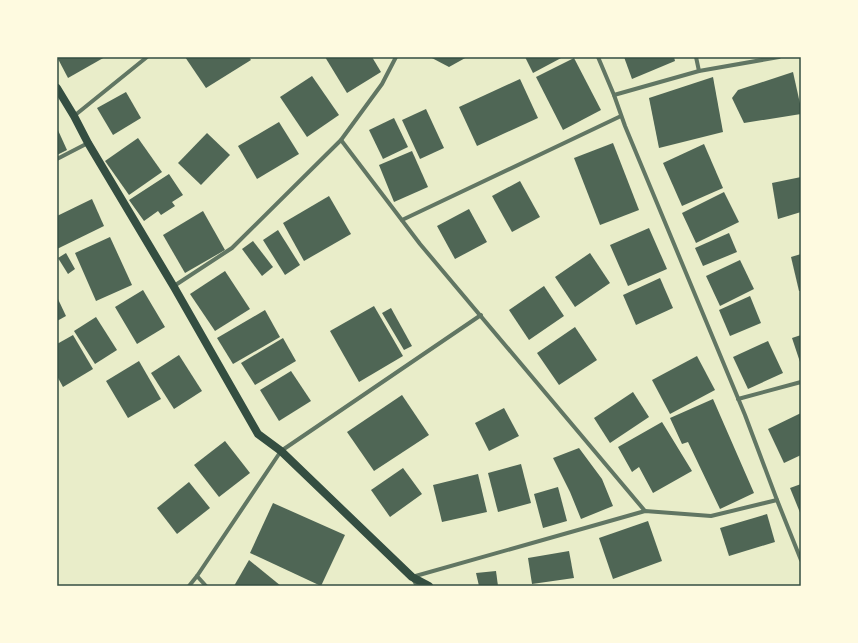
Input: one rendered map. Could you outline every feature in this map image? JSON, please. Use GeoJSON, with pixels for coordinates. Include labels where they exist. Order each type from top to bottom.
{"type":"FeatureCollection","features":[{"type":"Feature","properties":{"kind":"main road"},"geometry":{"type":"LineString","coordinates":[[57,88],[174,287],[258,434],[281,451],[412,577],[429,586]]}},
{"type":"Feature","properties":{"kind":"street"},"geometry":{"type":"LineString","coordinates":[[74,116],[147,57]]}},
{"type":"Feature","properties":{"kind":"street"},"geometry":{"type":"LineString","coordinates":[[174,287],[232,248],[341,140],[382,84],[396,57]]}},
{"type":"Feature","properties":{"kind":"street"},"geometry":{"type":"LineString","coordinates":[[598,57],[738,399],[776,500],[801,560]]}},
{"type":"Feature","properties":{"kind":"street"},"geometry":{"type":"LineString","coordinates":[[696,57],[699,71]]}},
{"type":"Feature","properties":{"kind":"street"},"geometry":{"type":"LineString","coordinates":[[614,95],[699,71],[779,57]]}},
{"type":"Feature","properties":{"kind":"street"},"geometry":{"type":"LineString","coordinates":[[402,220],[621,116]]}},
{"type":"Feature","properties":{"kind":"street"},"geometry":{"type":"LineString","coordinates":[[341,140],[420,244],[645,511]]}},
{"type":"Feature","properties":{"kind":"street"},"geometry":{"type":"LineString","coordinates":[[57,159],[88,143]]}},
{"type":"Feature","properties":{"kind":"street"},"geometry":{"type":"LineString","coordinates":[[189,586],[281,451],[481,315]]}},
{"type":"Feature","properties":{"kind":"street"},"geometry":{"type":"LineString","coordinates":[[738,399],[801,382]]}},
{"type":"Feature","properties":{"kind":"street"},"geometry":{"type":"LineString","coordinates":[[417,586],[412,577],[645,511],[711,516],[776,500]]}},
{"type":"Feature","properties":{"kind":"street"},"geometry":{"type":"LineString","coordinates":[[197,576],[206,586]]}},
{"type":"Feature","properties":{"kind":"building"},"geometry":{"type":"Polygon","coordinates":[[[57,57],[105,57],[68,78],[57,57]]]}},
{"type":"Feature","properties":{"kind":"building"},"geometry":{"type":"Polygon","coordinates":[[[185,57],[249,57],[251,60],[206,88],[185,57]]]}},
{"type":"Feature","properties":{"kind":"building"},"geometry":{"type":"Polygon","coordinates":[[[325,57],[372,57],[381,72],[347,93],[325,57]]]}},
{"type":"Feature","properties":{"kind":"building"},"geometry":{"type":"Polygon","coordinates":[[[430,57],[467,57],[449,67],[430,57]]]}},
{"type":"Feature","properties":{"kind":"building"},"geometry":{"type":"Polygon","coordinates":[[[525,57],[563,57],[533,73],[525,57]]]}},
{"type":"Feature","properties":{"kind":"building"},"geometry":{"type":"Polygon","coordinates":[[[624,57],[674,57],[675,61],[632,79],[624,57]]]}},
{"type":"Feature","properties":{"kind":"building"},"geometry":{"type":"Polygon","coordinates":[[[574,58],[601,110],[563,130],[536,77],[574,58]]]}},
{"type":"Feature","properties":{"kind":"building"},"geometry":{"type":"Polygon","coordinates":[[[793,72],[801,114],[744,123],[732,98],[738,90],[793,72]]]}},
{"type":"Feature","properties":{"kind":"building"},"geometry":{"type":"Polygon","coordinates":[[[312,76],[339,115],[307,137],[280,97],[312,76]]]}},
{"type":"Feature","properties":{"kind":"building"},"geometry":{"type":"Polygon","coordinates":[[[713,77],[723,132],[659,148],[649,98],[713,77]]]}},
{"type":"Feature","properties":{"kind":"building"},"geometry":{"type":"Polygon","coordinates":[[[520,79],[538,118],[477,146],[459,107],[520,79]]]}},
{"type":"Feature","properties":{"kind":"building"},"geometry":{"type":"Polygon","coordinates":[[[126,92],[141,118],[113,135],[97,108],[126,92]]]}},
{"type":"Feature","properties":{"kind":"building"},"geometry":{"type":"Polygon","coordinates":[[[426,109],[444,148],[420,159],[402,120],[426,109]]]}},
{"type":"Feature","properties":{"kind":"building"},"geometry":{"type":"Polygon","coordinates":[[[394,118],[408,147],[383,159],[369,130],[394,118]]]}},
{"type":"Feature","properties":{"kind":"building"},"geometry":{"type":"Polygon","coordinates":[[[279,122],[299,154],[257,179],[238,146],[279,122]]]}},
{"type":"Feature","properties":{"kind":"building"},"geometry":{"type":"Polygon","coordinates":[[[57,128],[67,150],[57,155],[57,128]]]}},
{"type":"Feature","properties":{"kind":"building"},"geometry":{"type":"Polygon","coordinates":[[[207,133],[230,155],[201,185],[178,163],[207,133]]]}},
{"type":"Feature","properties":{"kind":"building"},"geometry":{"type":"Polygon","coordinates":[[[138,138],[162,172],[129,195],[105,161],[138,138]]]}},
{"type":"Feature","properties":{"kind":"building"},"geometry":{"type":"Polygon","coordinates":[[[613,143],[639,210],[600,225],[574,158],[613,143]]]}},
{"type":"Feature","properties":{"kind":"building"},"geometry":{"type":"Polygon","coordinates":[[[704,144],[723,188],[682,206],[663,163],[704,144]]]}},
{"type":"Feature","properties":{"kind":"building"},"geometry":{"type":"Polygon","coordinates":[[[412,151],[428,187],[394,202],[379,165],[412,151]]]}},
{"type":"Feature","properties":{"kind":"building"},"geometry":{"type":"Polygon","coordinates":[[[169,174],[183,195],[172,202],[175,206],[161,215],[158,211],[144,221],[129,200],[169,174]]]}},
{"type":"Feature","properties":{"kind":"building"},"geometry":{"type":"Polygon","coordinates":[[[801,177],[801,212],[778,219],[772,183],[801,177]]]}},
{"type":"Feature","properties":{"kind":"building"},"geometry":{"type":"Polygon","coordinates":[[[520,181],[540,217],[512,232],[492,196],[520,181]]]}},
{"type":"Feature","properties":{"kind":"building"},"geometry":{"type":"Polygon","coordinates":[[[724,192],[739,222],[696,243],[682,213],[724,192]]]}},
{"type":"Feature","properties":{"kind":"building"},"geometry":{"type":"Polygon","coordinates":[[[329,196],[351,234],[304,261],[283,223],[329,196]]]}},
{"type":"Feature","properties":{"kind":"building"},"geometry":{"type":"Polygon","coordinates":[[[92,199],[104,226],[57,249],[57,216],[92,199]]]}},
{"type":"Feature","properties":{"kind":"building"},"geometry":{"type":"Polygon","coordinates":[[[469,209],[487,242],[455,259],[437,226],[469,209]]]}},
{"type":"Feature","properties":{"kind":"building"},"geometry":{"type":"Polygon","coordinates":[[[203,211],[225,250],[185,273],[163,235],[203,211]]]}},
{"type":"Feature","properties":{"kind":"building"},"geometry":{"type":"Polygon","coordinates":[[[649,228],[667,269],[628,286],[610,245],[649,228]]]}},
{"type":"Feature","properties":{"kind":"building"},"geometry":{"type":"Polygon","coordinates":[[[278,230],[300,265],[285,275],[263,240],[278,230]]]}},
{"type":"Feature","properties":{"kind":"building"},"geometry":{"type":"Polygon","coordinates":[[[729,233],[737,252],[703,266],[695,248],[729,233]]]}},
{"type":"Feature","properties":{"kind":"building"},"geometry":{"type":"Polygon","coordinates":[[[110,237],[132,285],[96,301],[75,253],[110,237]]]}},
{"type":"Feature","properties":{"kind":"building"},"geometry":{"type":"Polygon","coordinates":[[[253,241],[273,267],[262,276],[242,249],[253,241]]]}},
{"type":"Feature","properties":{"kind":"building"},"geometry":{"type":"Polygon","coordinates":[[[66,253],[75,269],[68,274],[58,258],[66,253]]]}},
{"type":"Feature","properties":{"kind":"building"},"geometry":{"type":"Polygon","coordinates":[[[590,253],[610,283],[575,307],[555,277],[590,253]]]}},
{"type":"Feature","properties":{"kind":"building"},"geometry":{"type":"Polygon","coordinates":[[[801,254],[801,291],[799,291],[791,257],[801,254]]]}},
{"type":"Feature","properties":{"kind":"building"},"geometry":{"type":"Polygon","coordinates":[[[740,260],[754,289],[720,306],[706,276],[740,260]]]}},
{"type":"Feature","properties":{"kind":"building"},"geometry":{"type":"Polygon","coordinates":[[[225,271],[250,309],[215,331],[190,294],[225,271]]]}},
{"type":"Feature","properties":{"kind":"building"},"geometry":{"type":"Polygon","coordinates":[[[660,278],[673,308],[636,325],[623,295],[660,278]]]}},
{"type":"Feature","properties":{"kind":"building"},"geometry":{"type":"Polygon","coordinates":[[[544,286],[564,316],[529,340],[509,310],[544,286]]]}},
{"type":"Feature","properties":{"kind":"building"},"geometry":{"type":"Polygon","coordinates":[[[143,290],[165,327],[137,344],[115,307],[143,290]]]}},
{"type":"Feature","properties":{"kind":"building"},"geometry":{"type":"Polygon","coordinates":[[[750,296],[761,323],[730,336],[719,310],[750,296]]]}},
{"type":"Feature","properties":{"kind":"building"},"geometry":{"type":"Polygon","coordinates":[[[57,297],[66,316],[57,321],[57,297]]]}},
{"type":"Feature","properties":{"kind":"building"},"geometry":{"type":"Polygon","coordinates":[[[374,306],[403,356],[359,382],[330,331],[374,306]]]}},
{"type":"Feature","properties":{"kind":"building"},"geometry":{"type":"Polygon","coordinates":[[[391,308],[412,346],[404,350],[382,313],[391,308]]]}},
{"type":"Feature","properties":{"kind":"building"},"geometry":{"type":"Polygon","coordinates":[[[265,310],[280,337],[233,364],[217,338],[265,310]]]}},
{"type":"Feature","properties":{"kind":"building"},"geometry":{"type":"Polygon","coordinates":[[[96,317],[117,350],[95,364],[74,331],[96,317]]]}},
{"type":"Feature","properties":{"kind":"building"},"geometry":{"type":"Polygon","coordinates":[[[575,327],[597,360],[559,385],[537,353],[575,327]]]}},
{"type":"Feature","properties":{"kind":"building"},"geometry":{"type":"Polygon","coordinates":[[[73,335],[93,369],[63,387],[57,376],[57,344],[73,335]]]}},
{"type":"Feature","properties":{"kind":"building"},"geometry":{"type":"Polygon","coordinates":[[[801,335],[801,365],[792,338],[801,335]]]}},
{"type":"Feature","properties":{"kind":"building"},"geometry":{"type":"Polygon","coordinates":[[[283,338],[296,361],[255,385],[241,363],[283,338]]]}},
{"type":"Feature","properties":{"kind":"building"},"geometry":{"type":"Polygon","coordinates":[[[768,341],[783,373],[748,389],[733,357],[768,341]]]}},
{"type":"Feature","properties":{"kind":"building"},"geometry":{"type":"Polygon","coordinates":[[[179,355],[202,391],[174,409],[151,373],[179,355]]]}},
{"type":"Feature","properties":{"kind":"building"},"geometry":{"type":"Polygon","coordinates":[[[697,356],[715,390],[670,414],[652,380],[697,356]]]}},
{"type":"Feature","properties":{"kind":"building"},"geometry":{"type":"Polygon","coordinates":[[[139,361],[161,399],[128,418],[106,381],[139,361]]]}},
{"type":"Feature","properties":{"kind":"building"},"geometry":{"type":"Polygon","coordinates":[[[291,371],[311,401],[279,421],[260,390],[291,371]]]}},
{"type":"Feature","properties":{"kind":"building"},"geometry":{"type":"Polygon","coordinates":[[[633,392],[649,417],[610,443],[594,418],[633,392]]]}},
{"type":"Feature","properties":{"kind":"building"},"geometry":{"type":"Polygon","coordinates":[[[402,395],[429,435],[374,471],[347,432],[402,395]]]}},
{"type":"Feature","properties":{"kind":"building"},"geometry":{"type":"Polygon","coordinates":[[[713,399],[754,493],[720,509],[688,442],[682,444],[670,418],[713,399]]]}},
{"type":"Feature","properties":{"kind":"building"},"geometry":{"type":"Polygon","coordinates":[[[504,408],[519,436],[489,451],[475,423],[504,408]]]}},
{"type":"Feature","properties":{"kind":"building"},"geometry":{"type":"Polygon","coordinates":[[[801,413],[801,455],[784,463],[768,429],[801,413]]]}},
{"type":"Feature","properties":{"kind":"building"},"geometry":{"type":"Polygon","coordinates":[[[662,422],[692,471],[653,493],[639,467],[632,472],[618,447],[662,422]]]}},
{"type":"Feature","properties":{"kind":"building"},"geometry":{"type":"Polygon","coordinates":[[[225,441],[250,473],[219,497],[194,465],[225,441]]]}},
{"type":"Feature","properties":{"kind":"building"},"geometry":{"type":"Polygon","coordinates":[[[579,448],[602,479],[613,506],[581,519],[570,492],[553,458],[579,448]]]}},
{"type":"Feature","properties":{"kind":"building"},"geometry":{"type":"Polygon","coordinates":[[[521,464],[531,503],[498,512],[488,473],[521,464]]]}},
{"type":"Feature","properties":{"kind":"building"},"geometry":{"type":"Polygon","coordinates":[[[403,468],[422,494],[390,517],[371,490],[403,468]]]}},
{"type":"Feature","properties":{"kind":"building"},"geometry":{"type":"Polygon","coordinates":[[[478,474],[487,512],[442,522],[433,485],[478,474]]]}},
{"type":"Feature","properties":{"kind":"building"},"geometry":{"type":"Polygon","coordinates":[[[189,482],[210,508],[177,534],[157,508],[189,482]]]}},
{"type":"Feature","properties":{"kind":"building"},"geometry":{"type":"Polygon","coordinates":[[[801,484],[801,515],[790,488],[801,484]]]}},
{"type":"Feature","properties":{"kind":"building"},"geometry":{"type":"Polygon","coordinates":[[[558,487],[567,521],[543,528],[534,494],[558,487]]]}},
{"type":"Feature","properties":{"kind":"building"},"geometry":{"type":"Polygon","coordinates":[[[273,503],[345,535],[321,586],[250,553],[273,503]]]}},
{"type":"Feature","properties":{"kind":"building"},"geometry":{"type":"Polygon","coordinates":[[[767,514],[775,542],[729,556],[720,528],[767,514]]]}},
{"type":"Feature","properties":{"kind":"building"},"geometry":{"type":"Polygon","coordinates":[[[648,521],[662,561],[613,579],[599,538],[648,521]]]}},
{"type":"Feature","properties":{"kind":"building"},"geometry":{"type":"Polygon","coordinates":[[[569,551],[574,578],[532,584],[528,558],[569,551]]]}},
{"type":"Feature","properties":{"kind":"building"},"geometry":{"type":"Polygon","coordinates":[[[249,560],[281,586],[234,586],[249,560]]]}},
{"type":"Feature","properties":{"kind":"building"},"geometry":{"type":"Polygon","coordinates":[[[496,571],[498,586],[479,586],[476,573],[496,571]]]}}]}
